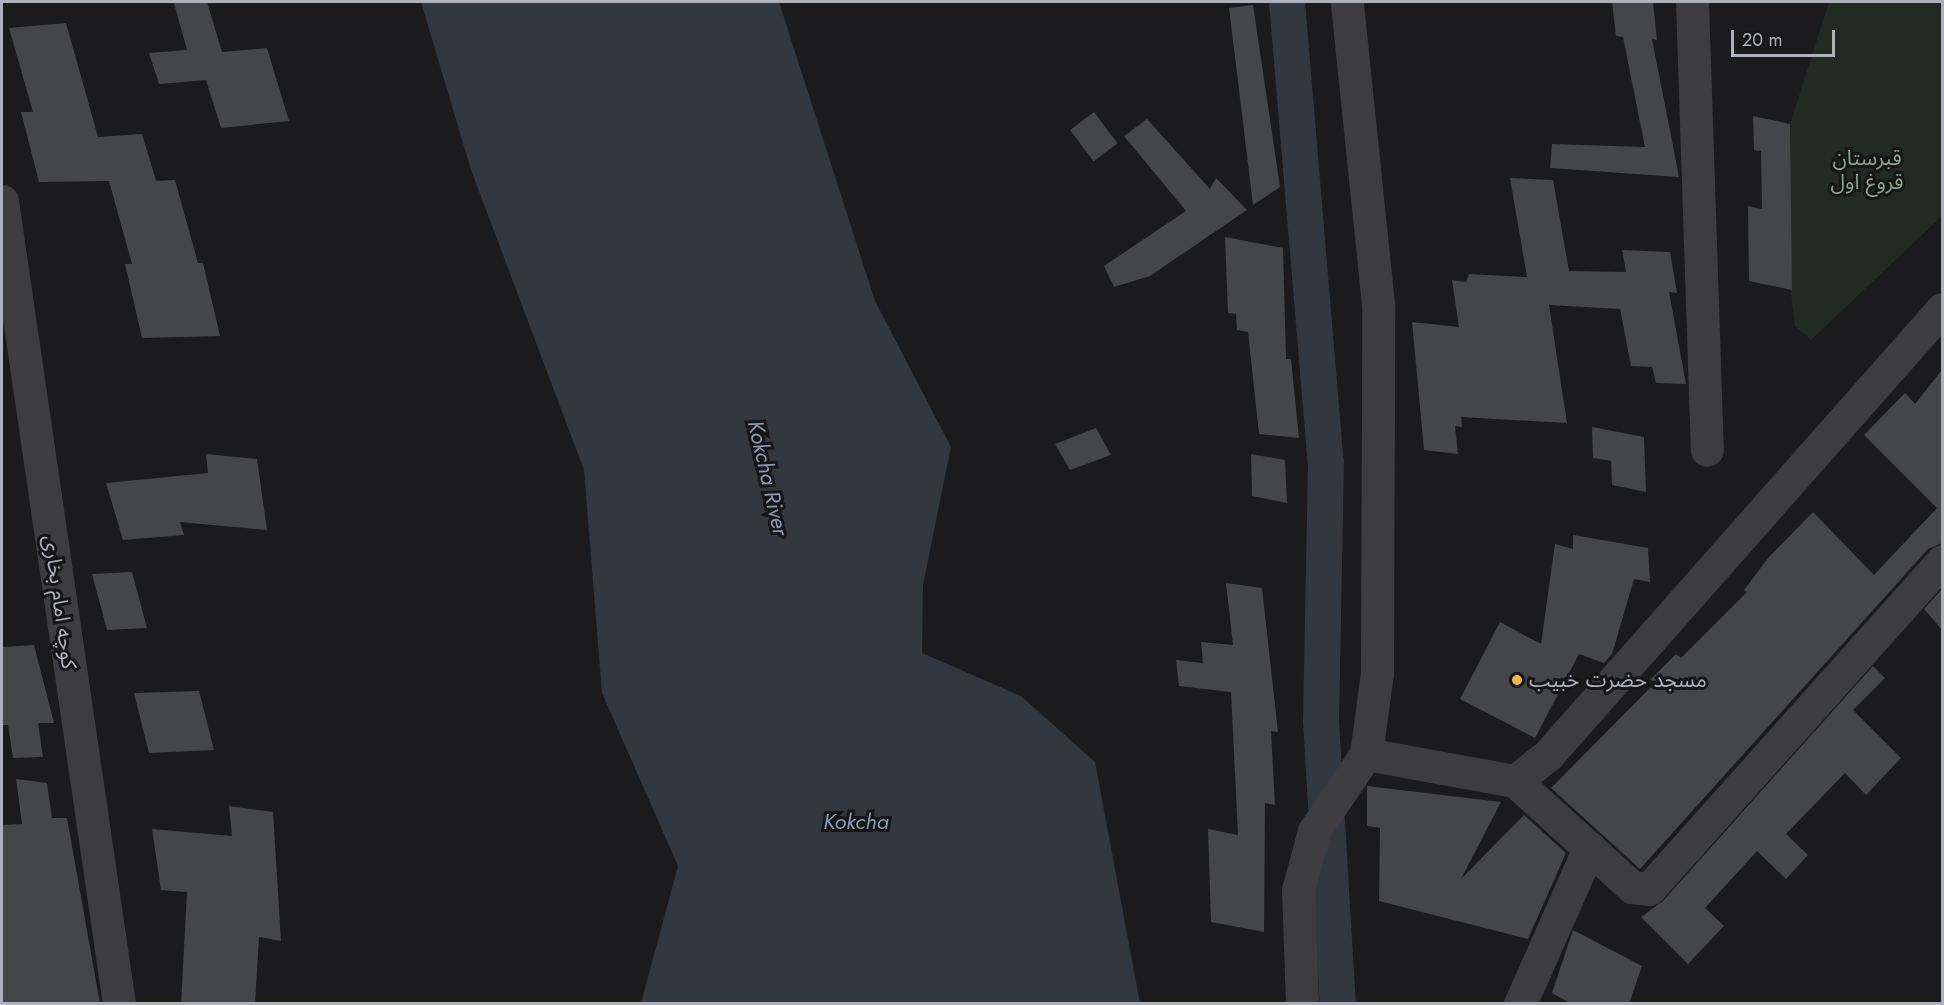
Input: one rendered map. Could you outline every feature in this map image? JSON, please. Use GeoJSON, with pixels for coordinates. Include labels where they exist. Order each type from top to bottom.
{"type":"FeatureCollection","features":[{"type":"Feature","properties":{"kind":"street"},"geometry":{"type":"LineString","coordinates":[[1302,1004],[1298,890],[1314,831],[1366,754],[1377,673],[1378,304],[1347,2]]}},
{"type":"Feature","properties":{"kind":"street"},"geometry":{"type":"LineString","coordinates":[[1692,2],[1707,450]]}},
{"type":"Feature","properties":{"kind":"street","name":"کوچه امام بخاری"},"geometry":{"type":"LineString","coordinates":[[2,201],[15,391],[119,1004]]}},
{"type":"Feature","properties":{"kind":"street"},"geometry":{"type":"LineString","coordinates":[[1515,781],[1548,755],[1942,309]]}},
{"type":"Feature","properties":{"kind":"street"},"geometry":{"type":"LineString","coordinates":[[1366,754],[1515,781],[1632,887],[1650,889],[1942,561]]}},
{"type":"Feature","properties":{"kind":"street"},"geometry":{"type":"LineString","coordinates":[[1520,1004],[1589,848]]}},
{"type":"Feature","properties":{"kind":"green space","name":"قبرستان قروغ اول"},"geometry":{"type":"Polygon","coordinates":[[[1829,2],[1942,2],[1942,216],[1811,340],[1795,326],[1791,293],[1790,124],[1829,2]]]}},
{"type":"Feature","properties":{"kind":"water","name":"Kokcha"},"geometry":{"type":"Polygon","coordinates":[[[421,2],[779,2],[875,301],[951,447],[923,585],[922,653],[1021,696],[1095,762],[1140,1003],[641,1003],[678,866],[602,693],[584,470],[471,170],[421,2]]]}},
{"type":"Feature","properties":{"kind":"building"},"geometry":{"type":"Polygon","coordinates":[[[207,2],[222,52],[267,48],[289,121],[221,128],[206,80],[159,84],[149,53],[187,50],[174,3],[207,2]]]}},
{"type":"Feature","properties":{"kind":"building"},"geometry":{"type":"Polygon","coordinates":[[[1612,2],[1653,2],[1657,40],[1652,39],[1679,177],[1550,168],[1552,144],[1645,147],[1623,37],[1616,36],[1612,2]]]}},
{"type":"Feature","properties":{"kind":"building"},"geometry":{"type":"Polygon","coordinates":[[[1253,5],[1280,187],[1253,205],[1229,8],[1253,5]]]}},
{"type":"Feature","properties":{"kind":"building"},"geometry":{"type":"Polygon","coordinates":[[[66,23],[98,137],[142,134],[156,181],[175,180],[198,263],[203,263],[220,336],[142,338],[125,264],[132,264],[109,181],[39,182],[21,112],[33,112],[9,28],[66,23]]]}},
{"type":"Feature","properties":{"kind":"building"},"geometry":{"type":"Polygon","coordinates":[[[1094,112],[1117,143],[1094,161],[1070,130],[1094,112]]]}},
{"type":"Feature","properties":{"kind":"building"},"geometry":{"type":"Polygon","coordinates":[[[1753,116],[1790,124],[1792,290],[1749,281],[1748,206],[1762,209],[1761,151],[1754,150],[1753,116]]]}},
{"type":"Feature","properties":{"kind":"building"},"geometry":{"type":"Polygon","coordinates":[[[1147,119],[1210,189],[1216,178],[1247,210],[1150,276],[1114,287],[1104,266],[1186,211],[1124,136],[1147,119]]]}},
{"type":"Feature","properties":{"kind":"building"},"geometry":{"type":"Polygon","coordinates":[[[1510,178],[1553,180],[1569,271],[1626,272],[1622,250],[1670,252],[1677,293],[1669,292],[1686,384],[1656,383],[1652,367],[1631,366],[1620,309],[1549,305],[1567,423],[1461,417],[1462,427],[1455,426],[1458,454],[1424,450],[1412,322],[1459,327],[1452,280],[1466,282],[1469,274],[1527,277],[1510,178]]]}},
{"type":"Feature","properties":{"kind":"building"},"geometry":{"type":"Polygon","coordinates":[[[1225,237],[1283,248],[1286,359],[1291,359],[1299,438],[1259,434],[1248,332],[1237,330],[1236,314],[1228,313],[1225,237]]]}},
{"type":"Feature","properties":{"kind":"building"},"geometry":{"type":"Polygon","coordinates":[[[1942,370],[1942,543],[1928,549],[1640,869],[1551,788],[1656,682],[1650,680],[1676,654],[1681,658],[1747,592],[1744,590],[1769,557],[1813,512],[1874,575],[1937,508],[1864,435],[1905,393],[1915,404],[1942,370]]]}},
{"type":"Feature","properties":{"kind":"building"},"geometry":{"type":"Polygon","coordinates":[[[1592,427],[1644,437],[1646,492],[1612,485],[1611,461],[1593,458],[1592,427]]]}},
{"type":"Feature","properties":{"kind":"building"},"geometry":{"type":"Polygon","coordinates":[[[1096,428],[1111,455],[1070,470],[1055,444],[1096,428]]]}},
{"type":"Feature","properties":{"kind":"building"},"geometry":{"type":"Polygon","coordinates":[[[206,454],[257,459],[267,530],[180,522],[184,535],[123,540],[106,483],[208,473],[206,454]]]}},
{"type":"Feature","properties":{"kind":"building"},"geometry":{"type":"Polygon","coordinates":[[[1251,454],[1285,460],[1287,503],[1252,496],[1251,454]]]}},
{"type":"Feature","properties":{"kind":"building"},"geometry":{"type":"Polygon","coordinates":[[[1573,535],[1648,548],[1650,582],[1634,579],[1612,654],[1604,663],[1579,654],[1535,738],[1460,699],[1500,622],[1541,644],[1555,544],[1573,549],[1573,535]]]}},
{"type":"Feature","properties":{"kind":"building"},"geometry":{"type":"Polygon","coordinates":[[[132,572],[147,628],[107,630],[92,574],[132,572]]]}},
{"type":"Feature","properties":{"kind":"building"},"geometry":{"type":"Polygon","coordinates":[[[1226,583],[1262,588],[1278,732],[1271,731],[1275,805],[1265,803],[1264,932],[1211,922],[1208,829],[1238,835],[1231,692],[1179,686],[1176,660],[1203,663],[1201,642],[1233,645],[1226,583]]]}},
{"type":"Feature","properties":{"kind":"building"},"geometry":{"type":"Polygon","coordinates":[[[1942,589],[1942,630],[1924,609],[1942,589]]]}},
{"type":"Feature","properties":{"kind":"building"},"geometry":{"type":"Polygon","coordinates":[[[34,645],[54,723],[38,723],[43,757],[13,758],[8,725],[2,725],[2,647],[34,645]]]}},
{"type":"Feature","properties":{"kind":"building"},"geometry":{"type":"Polygon","coordinates":[[[1873,666],[1885,678],[1853,710],[1901,758],[1866,795],[1845,773],[1786,834],[1808,855],[1786,879],[1757,851],[1705,908],[1724,926],[1688,964],[1641,917],[1663,901],[1873,666]]]}},
{"type":"Feature","properties":{"kind":"building"},"geometry":{"type":"Polygon","coordinates":[[[199,691],[214,750],[149,753],[134,693],[199,691]]]}},
{"type":"Feature","properties":{"kind":"building"},"geometry":{"type":"Polygon","coordinates":[[[16,779],[47,783],[52,818],[67,818],[100,1004],[2,1004],[2,825],[22,824],[16,779]]]}},
{"type":"Feature","properties":{"kind":"building"},"geometry":{"type":"Polygon","coordinates":[[[1367,786],[1501,802],[1461,879],[1524,815],[1566,853],[1528,939],[1379,901],[1380,828],[1367,826],[1367,786]]]}},
{"type":"Feature","properties":{"kind":"building"},"geometry":{"type":"Polygon","coordinates":[[[229,806],[273,812],[281,941],[259,937],[255,1004],[181,1004],[187,892],[161,890],[152,829],[232,836],[229,806]]]}},
{"type":"Feature","properties":{"kind":"building"},"geometry":{"type":"Polygon","coordinates":[[[1573,930],[1642,966],[1629,1004],[1572,1004],[1552,993],[1573,930]]]}},
{"type":"Feature","properties":{"kind":"waterway"},"geometry":{"type":"LineString","coordinates":[[1287,2],[1326,462],[1321,721],[1338,1004]]}},
{"type":"Feature","properties":{"kind":"place","name":"مسجد حضرت خبیب"},"geometry":{"type":"Point","coordinates":[1517,680]}},
{"type":"Feature","properties":{"kind":"water label","name":"Kokcha River"},"geometry":{"type":"Point","coordinates":[768,478]}}]}
